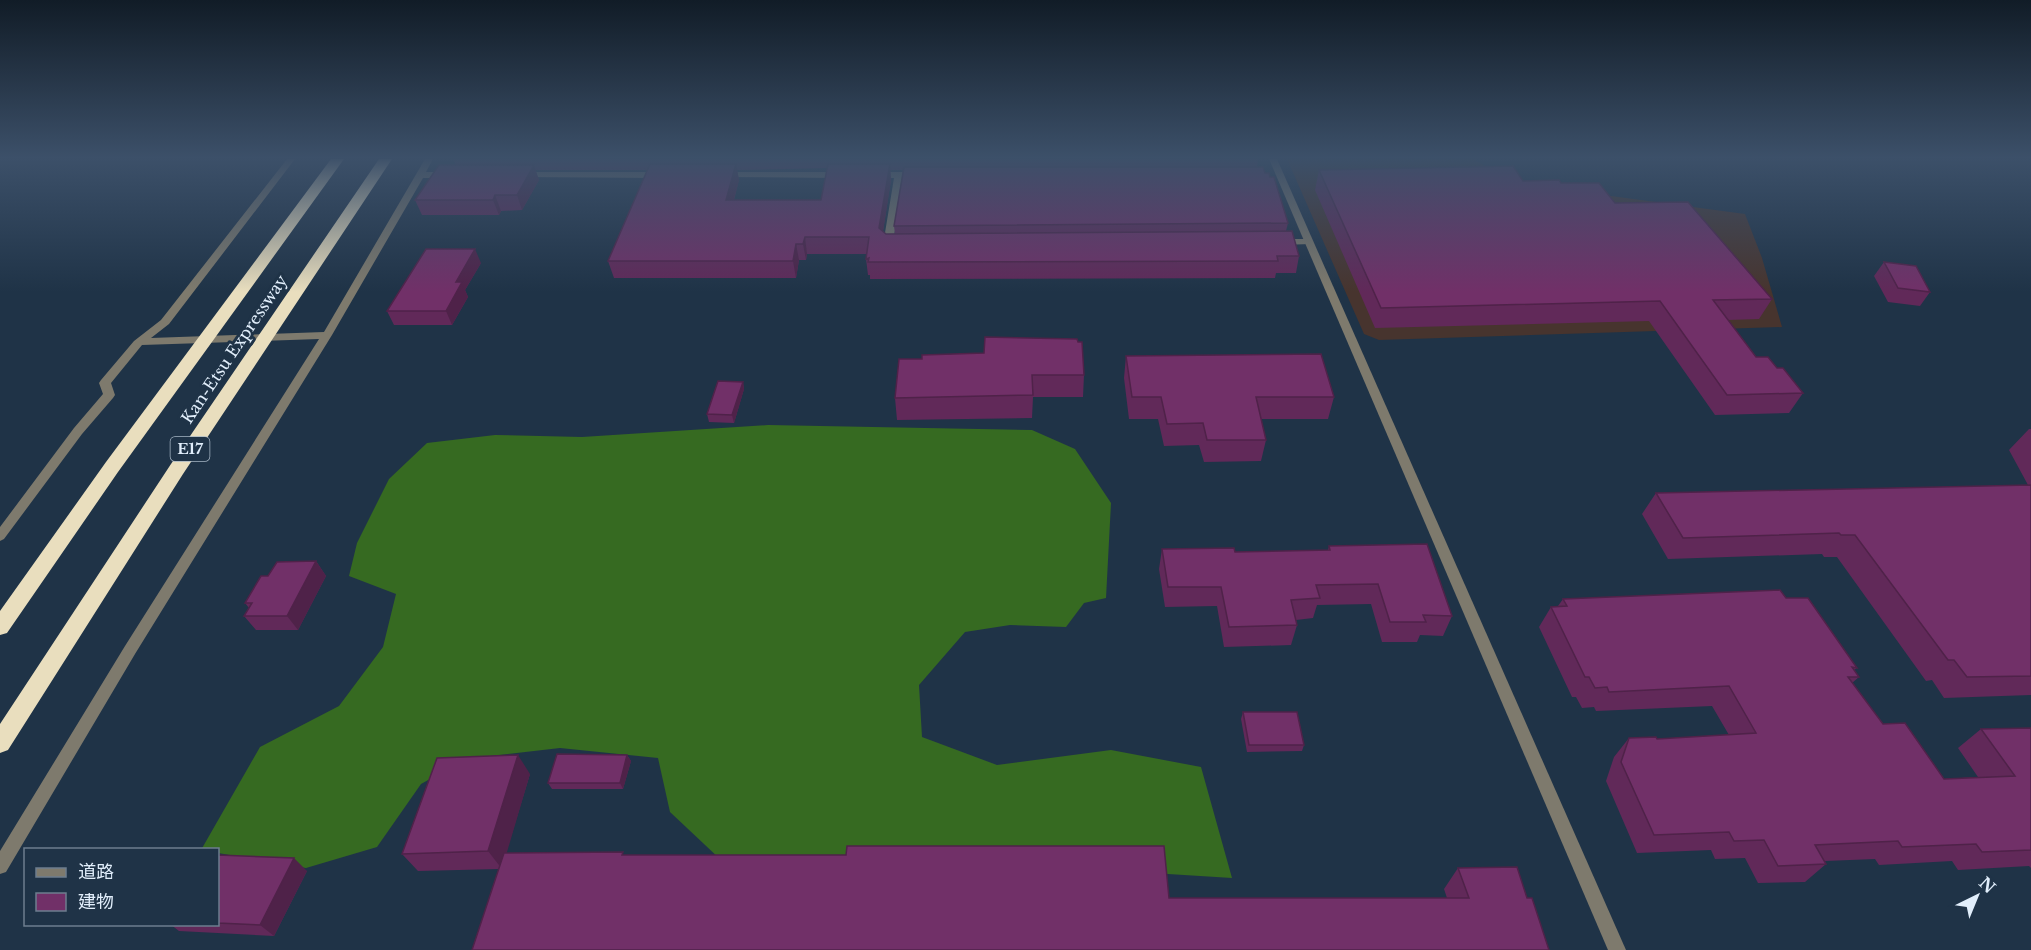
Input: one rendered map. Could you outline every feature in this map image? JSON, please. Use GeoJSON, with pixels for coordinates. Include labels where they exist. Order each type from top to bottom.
{"type":"FeatureCollection","features":[{"type":"Feature","properties":{"kind":"highway","name":"Kan-Etsu Expressway"},"geometry":{"type":"LineString","coordinates":[[0,627],[112,467],[305,203]]}},
{"type":"Feature","properties":{"kind":"highway","name":"Kan-Etsu Expressway"},"geometry":{"type":"LineString","coordinates":[[0,743],[177,469],[355,203]]}},
{"type":"Feature","properties":{"kind":"street"},"geometry":{"type":"LineString","coordinates":[[0,536],[78,431],[109,395],[105,383],[138,343],[165,322],[257,203]]}},
{"type":"Feature","properties":{"kind":"street"},"geometry":{"type":"LineString","coordinates":[[0,866],[130,650],[327,335],[402,203]]}},
{"type":"Feature","properties":{"kind":"street"},"geometry":{"type":"LineString","coordinates":[[895,203],[888,245],[899,245]]}},
{"type":"Feature","properties":{"kind":"street"},"geometry":{"type":"LineString","coordinates":[[1289,203],[1308,242],[1617,950]]}},
{"type":"Feature","properties":{"kind":"street"},"geometry":{"type":"LineString","coordinates":[[1273,242],[1308,242]]}},
{"type":"Feature","properties":{"kind":"street"},"geometry":{"type":"LineString","coordinates":[[138,343],[327,335]]}},
{"type":"Feature","properties":{"kind":"shaded area"},"geometry":{"type":"Polygon","coordinates":[[[1307,203],[1666,203],[1745,214],[1762,258],[1782,327],[1379,340],[1364,334],[1307,203]]]}},
{"type":"Feature","properties":{"kind":"green space"},"geometry":{"type":"Polygon","coordinates":[[[768,425],[1032,430],[1075,449],[1111,503],[1106,598],[1084,603],[1066,627],[1010,625],[965,632],[919,685],[922,737],[997,765],[1111,750],[1201,767],[1232,878],[867,855],[738,876],[670,812],[658,758],[560,748],[466,759],[421,784],[377,847],[306,868],[219,853],[219,848],[202,848],[260,747],[339,706],[383,647],[396,594],[349,576],[357,543],[389,479],[427,443],[495,435],[582,437],[768,425]]]}},
{"type":"Feature","properties":{"kind":"building"},"geometry":{"type":"Polygon","coordinates":[[[633,203],[883,203],[879,228],[886,234],[1292,231],[1299,256],[1277,256],[1278,261],[868,262],[869,258],[866,259],[869,237],[805,237],[803,244],[796,244],[793,261],[608,261],[633,203]]]}},
{"type":"Feature","properties":{"kind":"building"},"geometry":{"type":"Polygon","coordinates":[[[898,203],[1282,203],[1288,223],[894,226],[898,203]]]}},
{"type":"Feature","properties":{"kind":"building"},"geometry":{"type":"Polygon","coordinates":[[[1334,203],[1689,203],[1772,299],[1713,300],[1756,357],[1768,357],[1777,368],[1783,368],[1803,393],[1727,395],[1660,301],[1381,308],[1334,203]]]}},
{"type":"Feature","properties":{"kind":"building"},"geometry":{"type":"Polygon","coordinates":[[[426,249],[475,249],[456,282],[462,282],[446,311],[387,311],[426,249]]]}},
{"type":"Feature","properties":{"kind":"building"},"geometry":{"type":"Polygon","coordinates":[[[1884,262],[1916,266],[1930,292],[1898,288],[1884,262]]]}},
{"type":"Feature","properties":{"kind":"building"},"geometry":{"type":"Polygon","coordinates":[[[985,337],[1077,339],[1078,342],[1082,342],[1084,375],[1032,375],[1033,395],[895,398],[899,359],[922,359],[922,355],[984,353],[985,337]]]}},
{"type":"Feature","properties":{"kind":"building"},"geometry":{"type":"Polygon","coordinates":[[[1321,354],[1334,397],[1256,397],[1266,440],[1207,440],[1203,423],[1167,424],[1161,397],[1132,397],[1126,356],[1321,354]]]}},
{"type":"Feature","properties":{"kind":"building"},"geometry":{"type":"Polygon","coordinates":[[[718,381],[743,382],[732,415],[707,414],[718,381]]]}},
{"type":"Feature","properties":{"kind":"building"},"geometry":{"type":"Polygon","coordinates":[[[2031,485],[2031,676],[1967,677],[1954,660],[1948,660],[1855,535],[1839,533],[1683,538],[1656,493],[2031,485]]]}},
{"type":"Feature","properties":{"kind":"building"},"geometry":{"type":"Polygon","coordinates":[[[1427,544],[1452,616],[1423,615],[1426,622],[1390,622],[1378,584],[1316,585],[1320,598],[1291,600],[1297,625],[1229,627],[1221,587],[1168,587],[1162,549],[1234,548],[1235,552],[1330,550],[1329,546],[1427,544]]]}},
{"type":"Feature","properties":{"kind":"building"},"geometry":{"type":"Polygon","coordinates":[[[316,561],[287,616],[244,616],[252,603],[245,603],[261,576],[268,576],[277,562],[316,561]]]}},
{"type":"Feature","properties":{"kind":"building"},"geometry":{"type":"Polygon","coordinates":[[[1780,590],[1786,598],[1808,598],[1857,668],[1852,667],[1859,677],[1848,677],[1883,724],[1905,723],[1944,779],[2015,776],[1981,729],[2031,728],[2031,850],[1982,852],[1976,844],[1902,847],[1898,841],[1815,845],[1826,864],[1778,866],[1764,840],[1734,841],[1729,832],[1654,835],[1621,762],[1629,738],[1656,737],[1657,739],[1756,733],[1729,686],[1609,692],[1607,687],[1595,688],[1589,677],[1585,677],[1551,607],[1567,606],[1563,599],[1780,590]]]}},
{"type":"Feature","properties":{"kind":"building"},"geometry":{"type":"Polygon","coordinates":[[[1243,712],[1297,712],[1304,745],[1249,745],[1243,712]]]}},
{"type":"Feature","properties":{"kind":"building"},"geometry":{"type":"Polygon","coordinates":[[[557,754],[627,755],[620,783],[548,783],[557,754]]]}},
{"type":"Feature","properties":{"kind":"building"},"geometry":{"type":"Polygon","coordinates":[[[518,755],[488,851],[402,854],[437,758],[518,755]]]}},
{"type":"Feature","properties":{"kind":"building"},"geometry":{"type":"Polygon","coordinates":[[[847,846],[1164,846],[1169,898],[1469,898],[1458,868],[1517,867],[1527,898],[1532,898],[1549,950],[472,950],[504,853],[846,855],[847,846]]]}},
{"type":"Feature","properties":{"kind":"building"},"geometry":{"type":"Polygon","coordinates":[[[219,855],[294,858],[260,925],[219,923],[219,855]]]}}]}
